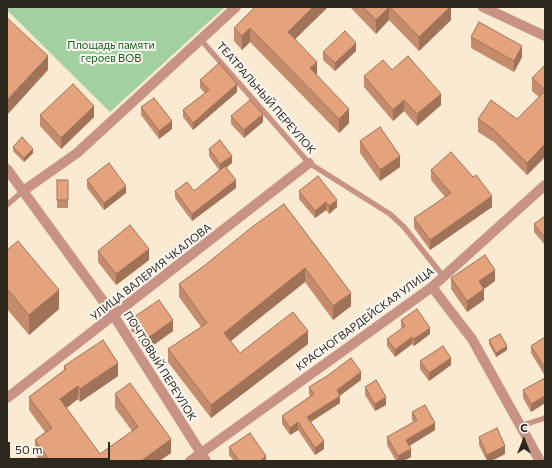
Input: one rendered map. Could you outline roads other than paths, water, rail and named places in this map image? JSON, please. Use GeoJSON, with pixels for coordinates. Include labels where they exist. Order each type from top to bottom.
{"type":"FeatureCollection","features":[{"type":"Feature","properties":{"kind":"street"},"geometry":{"type":"LineString","coordinates":[[23,191],[77,152],[236,7]]}},
{"type":"Feature","properties":{"kind":"street"},"geometry":{"type":"LineString","coordinates":[[484,7],[545,36]]}},
{"type":"Feature","properties":{"kind":"street","name":"УЛИЦА ВАЛЕРИЯ ЧКАЛОВА"},"geometry":{"type":"LineString","coordinates":[[7,398],[309,164]]}},
{"type":"Feature","properties":{"kind":"street","name":"ПОЧТОВЫЙ ПЕРЕУЛОК"},"geometry":{"type":"LineString","coordinates":[[7,169],[114,316],[203,457]]}},
{"type":"Feature","properties":{"kind":"street","name":"КРАСНОГВАРДЕЙСКАЯ УЛИЦА"},"geometry":{"type":"LineString","coordinates":[[190,461],[203,457],[432,287],[545,185]]}},
{"type":"Feature","properties":{"kind":"street"},"geometry":{"type":"LineString","coordinates":[[432,287],[472,339],[540,461]]}},
{"type":"Feature","properties":{"kind":"lane","name":"ТЕАТРАЛЬНЫЙ ПЕРЕУЛОК"},"geometry":{"type":"LineString","coordinates":[[201,40],[309,164],[390,214],[404,227],[443,276]]}},
{"type":"Feature","properties":{"kind":"lane"},"geometry":{"type":"LineString","coordinates":[[7,205],[23,191]]}},
{"type":"Feature","properties":{"kind":"lane"},"geometry":{"type":"LineString","coordinates":[[520,426],[545,418]]}},
{"type":"Feature","properties":{"kind":"park label","name":"Площадь памяти героев ВОВ"},"geometry":{"type":"Point","coordinates":[111,51]}}]}
